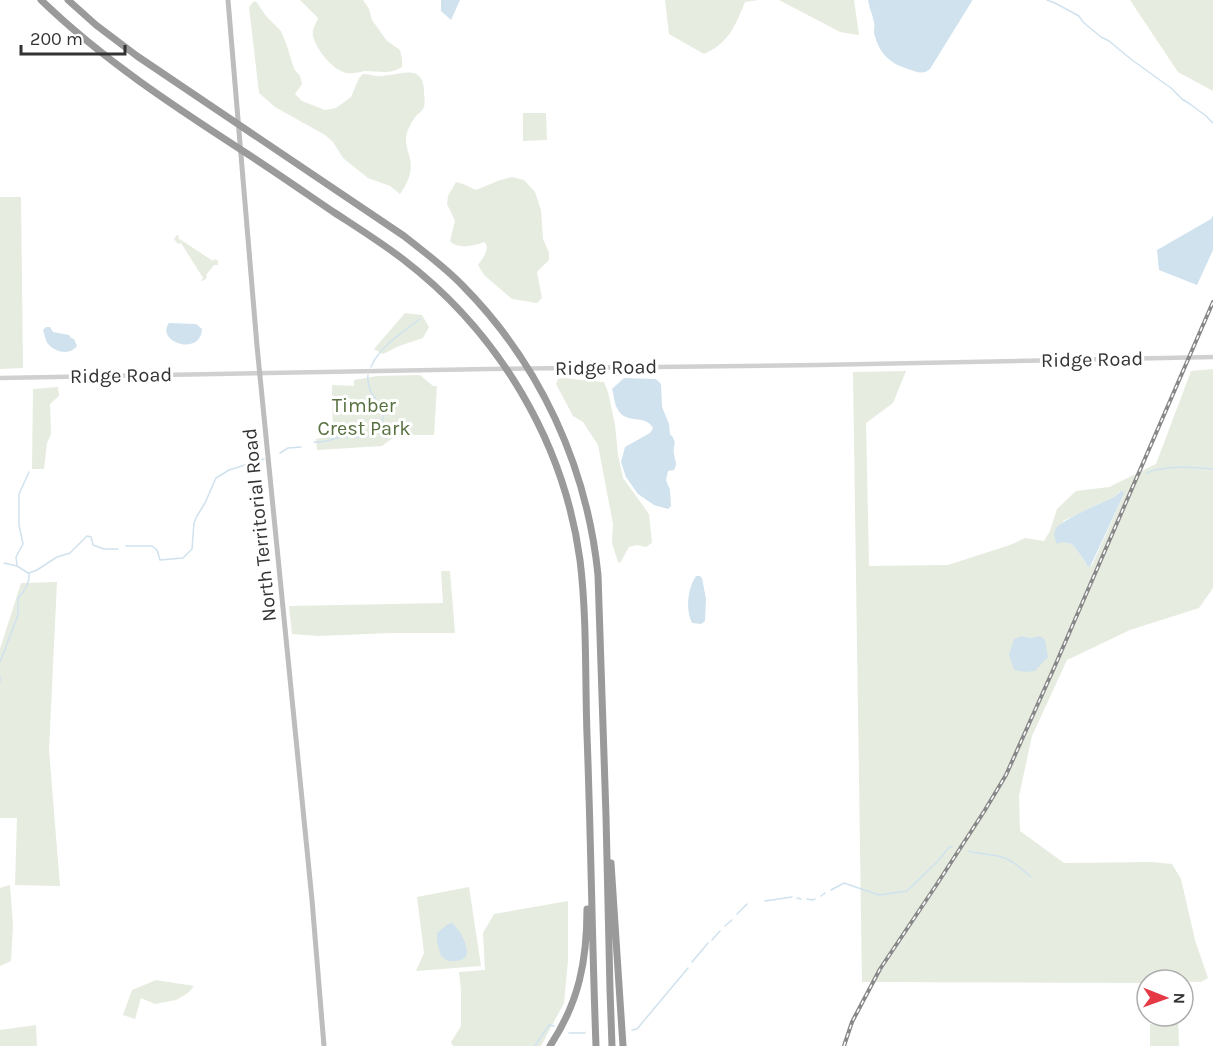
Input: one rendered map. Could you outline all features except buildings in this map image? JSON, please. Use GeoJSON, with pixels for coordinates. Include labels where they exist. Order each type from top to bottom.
{"type":"FeatureCollection","features":[{"type":"Feature","properties":{"kind":"highway"},"geometry":{"type":"LineString","coordinates":[[41,0],[106,57],[133,77],[417,270],[465,317],[508,372],[533,414],[555,461],[566,493],[581,573],[596,1046]]}},
{"type":"Feature","properties":{"kind":"highway"},"geometry":{"type":"LineString","coordinates":[[68,0],[136,56],[427,253],[486,310],[524,361],[548,403],[564,438],[582,489],[594,538],[598,574],[612,1046]]}},
{"type":"Feature","properties":{"kind":"highway"},"geometry":{"type":"LineString","coordinates":[[606,816],[611,855],[623,1046]]}},
{"type":"Feature","properties":{"kind":"highway"},"geometry":{"type":"LineString","coordinates":[[550,1046],[573,1005],[582,972],[587,936],[587,869],[590,835]]}},
{"type":"Feature","properties":{"kind":"main road","name":"North Territorial Road"},"geometry":{"type":"LineString","coordinates":[[228,0],[260,374],[312,900],[324,1046]]}},
{"type":"Feature","properties":{"kind":"street","name":"Ridge Road"},"geometry":{"type":"LineString","coordinates":[[0,378],[1213,357]]}},
{"type":"Feature","properties":{"kind":"green space"},"geometry":{"type":"Polygon","coordinates":[[[300,0],[363,0],[372,20],[387,41],[400,50],[402,67],[388,72],[352,73],[336,68],[321,53],[313,36],[318,18],[300,0]]]}},
{"type":"Feature","properties":{"kind":"green space"},"geometry":{"type":"Polygon","coordinates":[[[665,0],[758,0],[745,2],[730,33],[720,45],[704,54],[669,34],[665,0]]]}},
{"type":"Feature","properties":{"kind":"green space"},"geometry":{"type":"Polygon","coordinates":[[[779,0],[854,0],[859,35],[840,32],[779,0]]]}},
{"type":"Feature","properties":{"kind":"green space"},"geometry":{"type":"Polygon","coordinates":[[[1130,0],[1213,0],[1213,91],[1178,72],[1130,0]]]}},
{"type":"Feature","properties":{"kind":"green space"},"geometry":{"type":"Polygon","coordinates":[[[256,1],[266,16],[281,31],[294,69],[300,76],[302,84],[295,94],[302,101],[325,110],[336,108],[351,97],[363,74],[379,76],[409,73],[419,76],[423,82],[424,105],[413,120],[406,137],[410,171],[400,194],[390,186],[368,178],[343,158],[333,142],[325,135],[275,107],[259,93],[249,7],[256,1]]]}},
{"type":"Feature","properties":{"kind":"green space"},"geometry":{"type":"Polygon","coordinates":[[[523,113],[546,113],[547,140],[523,141],[523,113]]]}},
{"type":"Feature","properties":{"kind":"green space"},"geometry":{"type":"Polygon","coordinates":[[[512,177],[524,180],[535,192],[541,210],[543,239],[549,253],[549,260],[537,272],[542,298],[537,303],[512,299],[484,275],[478,265],[487,247],[484,242],[471,246],[458,246],[450,241],[455,221],[447,204],[448,196],[456,182],[476,190],[512,177]]]}},
{"type":"Feature","properties":{"kind":"green space"},"geometry":{"type":"Polygon","coordinates":[[[0,197],[21,197],[23,368],[0,369],[0,197]]]}},
{"type":"Feature","properties":{"kind":"green space"},"geometry":{"type":"Polygon","coordinates":[[[177,235],[178,238],[213,261],[215,259],[218,261],[218,265],[214,265],[206,275],[207,278],[201,281],[203,278],[181,243],[178,244],[174,239],[177,235]]]}},
{"type":"Feature","properties":{"kind":"green space"},"geometry":{"type":"Polygon","coordinates":[[[405,313],[422,315],[429,327],[423,338],[383,354],[374,349],[405,313]]]}},
{"type":"Feature","properties":{"kind":"green space"},"geometry":{"type":"Polygon","coordinates":[[[1213,369],[1213,588],[1199,608],[1130,630],[1067,660],[1032,736],[1019,796],[1020,831],[1064,863],[1152,862],[1172,864],[1181,879],[1195,940],[1208,978],[1201,982],[1195,982],[1195,968],[1135,968],[1135,983],[862,982],[853,372],[906,371],[893,403],[866,423],[869,566],[948,565],[1025,538],[1044,541],[1057,509],[1076,491],[1109,487],[1156,464],[1191,371],[1213,369]],[[1120,491],[1114,497],[1063,521],[1062,542],[1072,544],[1087,566],[1092,565],[1123,496],[1120,491]],[[1022,636],[1025,672],[1040,637],[1022,636]]]}},
{"type":"Feature","properties":{"kind":"green space","name":"Timber Crest Park"},"geometry":{"type":"Polygon","coordinates":[[[420,375],[433,386],[437,386],[434,435],[397,435],[382,446],[317,450],[316,439],[333,435],[332,385],[354,386],[354,380],[377,376],[420,375]]]}},
{"type":"Feature","properties":{"kind":"green space"},"geometry":{"type":"Polygon","coordinates":[[[558,379],[604,382],[615,425],[623,478],[649,514],[652,543],[646,547],[637,545],[629,547],[620,563],[612,543],[613,524],[598,445],[583,422],[573,416],[556,384],[558,379]]]}},
{"type":"Feature","properties":{"kind":"green space"},"geometry":{"type":"Polygon","coordinates":[[[58,387],[59,396],[50,404],[51,434],[47,443],[44,469],[32,469],[33,389],[58,387]]]}},
{"type":"Feature","properties":{"kind":"green space"},"geometry":{"type":"Polygon","coordinates":[[[441,571],[450,571],[455,633],[318,636],[292,634],[289,606],[443,603],[441,571]]]}},
{"type":"Feature","properties":{"kind":"green space"},"geometry":{"type":"Polygon","coordinates":[[[57,582],[49,750],[60,886],[15,885],[17,818],[0,818],[0,649],[21,583],[57,582]]]}},
{"type":"Feature","properties":{"kind":"green space"},"geometry":{"type":"Polygon","coordinates":[[[10,885],[13,925],[11,961],[0,966],[0,888],[10,885]]]}},
{"type":"Feature","properties":{"kind":"green space"},"geometry":{"type":"Polygon","coordinates":[[[469,887],[481,966],[416,971],[424,953],[417,897],[469,887]]]}},
{"type":"Feature","properties":{"kind":"green space"},"geometry":{"type":"Polygon","coordinates":[[[568,901],[568,960],[564,1003],[541,1046],[453,1046],[451,1042],[461,1026],[459,972],[485,970],[483,933],[494,914],[568,901]]]}},
{"type":"Feature","properties":{"kind":"green space"},"geometry":{"type":"Polygon","coordinates":[[[156,980],[194,986],[188,993],[176,1000],[155,1004],[141,998],[135,1019],[123,1015],[132,990],[156,980]]]}},
{"type":"Feature","properties":{"kind":"green space"},"geometry":{"type":"Polygon","coordinates":[[[36,1025],[37,1046],[0,1046],[0,1030],[36,1025]]]}},
{"type":"Feature","properties":{"kind":"green space"},"geometry":{"type":"Polygon","coordinates":[[[1150,1028],[1178,1028],[1179,1046],[1150,1046],[1150,1028]]]}},
{"type":"Feature","properties":{"kind":"water"},"geometry":{"type":"Polygon","coordinates":[[[441,0],[460,0],[451,20],[441,11],[441,0]]]}},
{"type":"Feature","properties":{"kind":"water"},"geometry":{"type":"Polygon","coordinates":[[[868,0],[972,1],[930,69],[922,72],[895,64],[882,52],[874,33],[868,0]]]}},
{"type":"Feature","properties":{"kind":"water"},"geometry":{"type":"Polygon","coordinates":[[[1213,215],[1213,250],[1197,285],[1159,270],[1157,250],[1211,219],[1213,215]]]}},
{"type":"Feature","properties":{"kind":"water"},"geometry":{"type":"Polygon","coordinates":[[[169,323],[196,324],[202,329],[200,338],[194,343],[187,344],[173,341],[166,330],[169,323]]]}},
{"type":"Feature","properties":{"kind":"water"},"geometry":{"type":"Polygon","coordinates":[[[50,327],[53,332],[69,335],[77,346],[67,352],[52,348],[45,338],[43,330],[50,327]]]}},
{"type":"Feature","properties":{"kind":"water"},"geometry":{"type":"Polygon","coordinates":[[[624,378],[656,379],[661,384],[662,407],[669,424],[670,434],[675,442],[676,464],[674,470],[668,471],[666,480],[670,490],[671,506],[668,509],[654,505],[638,494],[626,477],[621,462],[625,447],[650,433],[653,428],[645,421],[625,417],[617,408],[612,389],[624,378]]]}},
{"type":"Feature","properties":{"kind":"water"},"geometry":{"type":"Polygon","coordinates":[[[1121,491],[1124,492],[1123,496],[1090,567],[1072,544],[1062,542],[1057,544],[1054,533],[1058,526],[1114,497],[1121,491]]]}},
{"type":"Feature","properties":{"kind":"water"},"geometry":{"type":"Polygon","coordinates":[[[696,576],[702,578],[706,599],[705,621],[701,624],[692,623],[688,605],[689,592],[696,576]]]}},
{"type":"Feature","properties":{"kind":"water"},"geometry":{"type":"Polygon","coordinates":[[[1022,636],[1031,638],[1040,636],[1045,640],[1048,657],[1035,671],[1014,670],[1009,655],[1014,639],[1022,636]]]}},
{"type":"Feature","properties":{"kind":"water"},"geometry":{"type":"Polygon","coordinates":[[[452,923],[466,946],[466,956],[462,960],[448,961],[441,956],[437,942],[437,933],[452,923]]]}},
{"type":"Feature","properties":{"kind":"waterway"},"geometry":{"type":"LineString","coordinates":[[1047,0],[1079,16],[1101,37],[1171,88],[1213,123]]}},
{"type":"Feature","properties":{"kind":"waterway"},"geometry":{"type":"LineString","coordinates":[[371,367],[385,347],[420,319]]}},
{"type":"Feature","properties":{"kind":"waterway"},"geometry":{"type":"LineString","coordinates":[[314,442],[343,437],[369,436],[378,429],[384,410],[371,392],[368,375]]}},
{"type":"Feature","properties":{"kind":"waterway"},"geometry":{"type":"LineString","coordinates":[[280,453],[288,448],[301,447]]}},
{"type":"Feature","properties":{"kind":"waterway"},"geometry":{"type":"LineString","coordinates":[[126,546],[152,546],[157,550],[160,560],[183,558],[192,549],[194,523],[216,478],[229,470],[264,459]]}},
{"type":"Feature","properties":{"kind":"waterway"},"geometry":{"type":"LineString","coordinates":[[1147,473],[1170,468],[1213,469]]}},
{"type":"Feature","properties":{"kind":"waterway"},"geometry":{"type":"LineString","coordinates":[[17,566],[16,557],[23,544],[19,525],[19,494],[29,472]]}},
{"type":"Feature","properties":{"kind":"waterway"},"geometry":{"type":"LineString","coordinates":[[29,573],[57,557],[70,553],[87,536],[91,537],[93,545],[104,549],[118,549]]}},
{"type":"Feature","properties":{"kind":"waterway"},"geometry":{"type":"LineString","coordinates":[[4,563],[17,566],[28,573]]}},
{"type":"Feature","properties":{"kind":"waterway"},"geometry":{"type":"LineString","coordinates":[[0,662],[18,615],[18,598],[29,581],[29,574]]}},
{"type":"Feature","properties":{"kind":"waterway"},"geometry":{"type":"LineString","coordinates":[[0,676],[0,682]]}},
{"type":"Feature","properties":{"kind":"waterway"},"geometry":{"type":"LineString","coordinates":[[831,890],[844,883],[879,895],[907,891],[949,847],[952,847]]}},
{"type":"Feature","properties":{"kind":"waterway"},"geometry":{"type":"LineString","coordinates":[[969,851],[1003,857],[1016,864],[1031,877]]}},
{"type":"Feature","properties":{"kind":"waterway"},"geometry":{"type":"LineString","coordinates":[[821,896],[825,893]]}},
{"type":"Feature","properties":{"kind":"waterway"},"geometry":{"type":"LineString","coordinates":[[765,901],[792,897]]}},
{"type":"Feature","properties":{"kind":"waterway"},"geometry":{"type":"LineString","coordinates":[[797,898],[801,899]]}},
{"type":"Feature","properties":{"kind":"waterway"},"geometry":{"type":"LineString","coordinates":[[807,899],[815,899]]}},
{"type":"Feature","properties":{"kind":"waterway"},"geometry":{"type":"LineString","coordinates":[[737,914],[747,904]]}},
{"type":"Feature","properties":{"kind":"waterway"},"geometry":{"type":"LineString","coordinates":[[725,926],[732,920]]}},
{"type":"Feature","properties":{"kind":"waterway"},"geometry":{"type":"LineString","coordinates":[[712,940],[720,931]]}},
{"type":"Feature","properties":{"kind":"waterway"},"geometry":{"type":"LineString","coordinates":[[692,962],[708,943]]}},
{"type":"Feature","properties":{"kind":"waterway"},"geometry":{"type":"LineString","coordinates":[[632,1030],[637,1029],[688,968]]}},
{"type":"Feature","properties":{"kind":"waterway"},"geometry":{"type":"LineString","coordinates":[[535,1046],[549,1025],[554,1026]]}},
{"type":"Feature","properties":{"kind":"waterway"},"geometry":{"type":"LineString","coordinates":[[569,1033],[585,1033]]}},
{"type":"Feature","properties":{"kind":"railway"},"geometry":{"type":"LineString","coordinates":[[844,1046],[852,1022],[880,969],[1006,775],[1213,302]]}}]}
